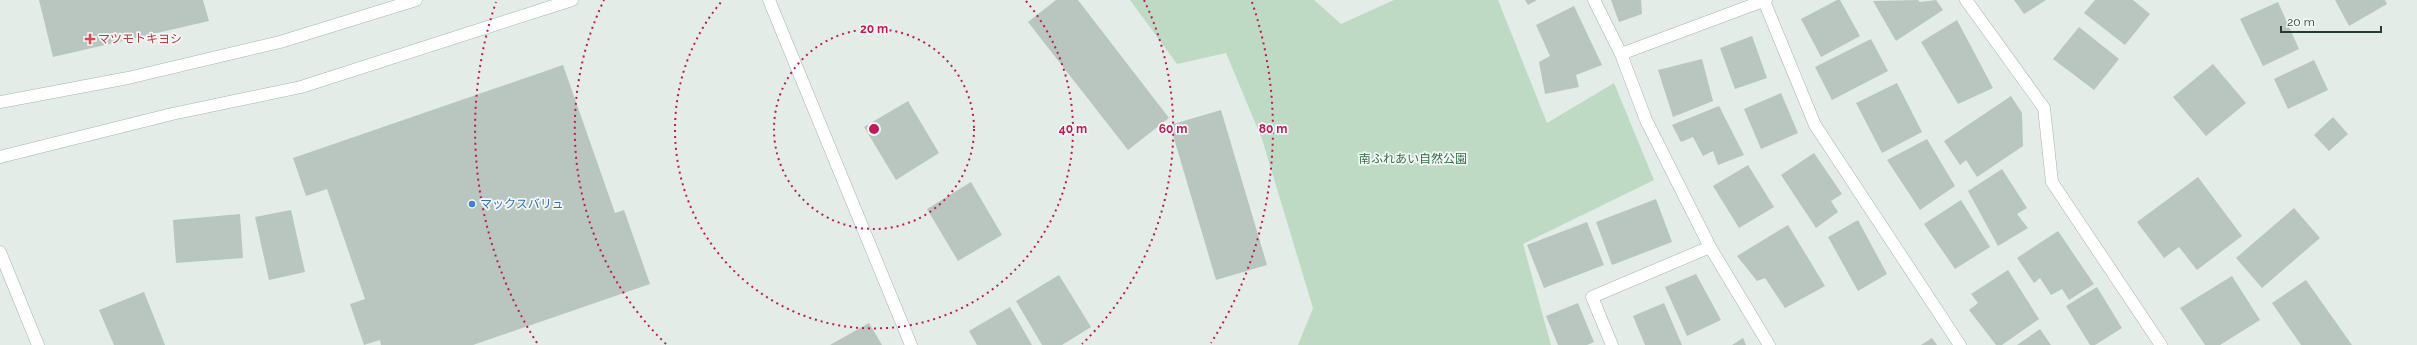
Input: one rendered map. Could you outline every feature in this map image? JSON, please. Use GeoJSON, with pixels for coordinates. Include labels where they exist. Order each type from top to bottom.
{"type":"FeatureCollection","features":[{"type":"Feature","properties":{"kind":"street"},"geometry":{"type":"LineString","coordinates":[[0,102],[128,78],[272,44],[416,0]]}},
{"type":"Feature","properties":{"kind":"street"},"geometry":{"type":"LineString","coordinates":[[0,157],[172,114],[301,87],[572,0]]}},
{"type":"Feature","properties":{"kind":"street"},"geometry":{"type":"LineString","coordinates":[[769,0],[911,345]]}},
{"type":"Feature","properties":{"kind":"street"},"geometry":{"type":"LineString","coordinates":[[1594,0],[1621,54],[1646,120],[1710,247],[1769,345]]}},
{"type":"Feature","properties":{"kind":"street"},"geometry":{"type":"LineString","coordinates":[[1621,54],[1765,0],[1814,125],[1960,345]]}},
{"type":"Feature","properties":{"kind":"street"},"geometry":{"type":"LineString","coordinates":[[1966,0],[2044,108],[2052,182],[2161,345]]}},
{"type":"Feature","properties":{"kind":"street"},"geometry":{"type":"LineString","coordinates":[[1612,345],[1592,297],[1710,247]]}},
{"type":"Feature","properties":{"kind":"street"},"geometry":{"type":"LineString","coordinates":[[0,252],[38,345]]}},
{"type":"Feature","properties":{"kind":"green space","name":"南ふれあい自然公園"},"geometry":{"type":"Polygon","coordinates":[[[1130,0],[1314,0],[1341,24],[1394,0],[1498,0],[1547,123],[1614,83],[1654,180],[1523,244],[1551,345],[1298,345],[1313,308],[1262,139],[1226,53],[1177,64],[1130,0]]]}},
{"type":"Feature","properties":{"kind":"building","name":"マツモトキヨシ"},"geometry":{"type":"Polygon","coordinates":[[[39,0],[203,0],[209,21],[53,57],[39,0]]]}},
{"type":"Feature","properties":{"kind":"building"},"geometry":{"type":"Polygon","coordinates":[[[1056,0],[1078,0],[1169,118],[1128,150],[1028,22],[1056,0]]]}},
{"type":"Feature","properties":{"kind":"building"},"geometry":{"type":"Polygon","coordinates":[[[1525,0],[1537,0],[1528,5],[1525,0]]]}},
{"type":"Feature","properties":{"kind":"building"},"geometry":{"type":"Polygon","coordinates":[[[1611,0],[1641,0],[1642,14],[1619,22],[1611,0]]]}},
{"type":"Feature","properties":{"kind":"building"},"geometry":{"type":"Polygon","coordinates":[[[1837,0],[1840,0],[1860,36],[1821,57],[1801,19],[1837,0]]]}},
{"type":"Feature","properties":{"kind":"building"},"geometry":{"type":"Polygon","coordinates":[[[1918,0],[1920,2],[1936,0],[1943,10],[1896,41],[1873,1],[1918,0]]]}},
{"type":"Feature","properties":{"kind":"building"},"geometry":{"type":"Polygon","coordinates":[[[2014,0],[2046,0],[2024,14],[2014,0]]]}},
{"type":"Feature","properties":{"kind":"building"},"geometry":{"type":"Polygon","coordinates":[[[2095,0],[2133,0],[2150,14],[2125,45],[2084,13],[2095,0]]]}},
{"type":"Feature","properties":{"kind":"building"},"geometry":{"type":"Polygon","coordinates":[[[2335,0],[2385,0],[2387,4],[2349,26],[2335,0]]]}},
{"type":"Feature","properties":{"kind":"building"},"geometry":{"type":"Polygon","coordinates":[[[2278,2],[2299,49],[2263,66],[2240,19],[2278,2]]]}},
{"type":"Feature","properties":{"kind":"building"},"geometry":{"type":"Polygon","coordinates":[[[1574,6],[1602,65],[1576,75],[1579,87],[1545,94],[1539,62],[1550,56],[1536,25],[1574,6]]]}},
{"type":"Feature","properties":{"kind":"building"},"geometry":{"type":"Polygon","coordinates":[[[1957,20],[1993,88],[1958,104],[1921,42],[1957,20]]]}},
{"type":"Feature","properties":{"kind":"building"},"geometry":{"type":"Polygon","coordinates":[[[2079,27],[2119,59],[2094,90],[2053,59],[2079,27]]]}},
{"type":"Feature","properties":{"kind":"building"},"geometry":{"type":"Polygon","coordinates":[[[1752,36],[1767,78],[1735,89],[1720,48],[1752,36]]]}},
{"type":"Feature","properties":{"kind":"building"},"geometry":{"type":"Polygon","coordinates":[[[1871,39],[1888,71],[1832,100],[1815,67],[1871,39]]]}},
{"type":"Feature","properties":{"kind":"building"},"geometry":{"type":"Polygon","coordinates":[[[1702,59],[1713,101],[1673,117],[1658,70],[1702,59]]]}},
{"type":"Feature","properties":{"kind":"building"},"geometry":{"type":"Polygon","coordinates":[[[2314,60],[2328,90],[2288,109],[2274,79],[2314,60]]]}},
{"type":"Feature","properties":{"kind":"building"},"geometry":{"type":"Polygon","coordinates":[[[2213,64],[2246,103],[2206,136],[2173,97],[2213,64]]]}},
{"type":"Feature","properties":{"kind":"building","name":"マックスバリュ"},"geometry":{"type":"Polygon","coordinates":[[[563,65],[615,213],[624,210],[650,284],[473,345],[381,345],[380,340],[364,345],[350,304],[365,299],[327,189],[306,196],[293,158],[563,65]]]}},
{"type":"Feature","properties":{"kind":"building"},"geometry":{"type":"Polygon","coordinates":[[[1897,83],[1922,132],[1882,153],[1856,103],[1897,83]]]}},
{"type":"Feature","properties":{"kind":"building"},"geometry":{"type":"Polygon","coordinates":[[[1781,93],[1798,133],[1761,149],[1744,109],[1781,93]]]}},
{"type":"Feature","properties":{"kind":"building"},"geometry":{"type":"Polygon","coordinates":[[[2011,96],[2022,113],[2023,146],[1977,177],[1966,160],[1960,165],[1944,141],[2011,96]]]}},
{"type":"Feature","properties":{"kind":"building"},"geometry":{"type":"Polygon","coordinates":[[[908,101],[939,153],[896,180],[864,127],[908,101]]]}},
{"type":"Feature","properties":{"kind":"building"},"geometry":{"type":"Polygon","coordinates":[[[1719,106],[1744,155],[1718,165],[1713,151],[1703,156],[1693,137],[1681,142],[1672,125],[1719,106]]]}},
{"type":"Feature","properties":{"kind":"building"},"geometry":{"type":"Polygon","coordinates":[[[1221,110],[1267,265],[1216,280],[1170,125],[1221,110]]]}},
{"type":"Feature","properties":{"kind":"building"},"geometry":{"type":"Polygon","coordinates":[[[2333,117],[2348,134],[2329,151],[2314,135],[2333,117]]]}},
{"type":"Feature","properties":{"kind":"building"},"geometry":{"type":"Polygon","coordinates":[[[1927,139],[1955,186],[1920,210],[1887,160],[1927,139]]]}},
{"type":"Feature","properties":{"kind":"building"},"geometry":{"type":"Polygon","coordinates":[[[1814,153],[1842,194],[1831,201],[1838,212],[1816,228],[1781,175],[1814,153]]]}},
{"type":"Feature","properties":{"kind":"building"},"geometry":{"type":"Polygon","coordinates":[[[1748,165],[1774,207],[1739,228],[1713,186],[1748,165]]]}},
{"type":"Feature","properties":{"kind":"building"},"geometry":{"type":"Polygon","coordinates":[[[2002,169],[2027,208],[2017,214],[2028,228],[1998,246],[1968,191],[2002,169]]]}},
{"type":"Feature","properties":{"kind":"building"},"geometry":{"type":"Polygon","coordinates":[[[2198,177],[2242,236],[2197,270],[2179,247],[2164,258],[2137,222],[2198,177]]]}},
{"type":"Feature","properties":{"kind":"building"},"geometry":{"type":"Polygon","coordinates":[[[971,182],[1002,235],[958,261],[927,209],[971,182]]]}},
{"type":"Feature","properties":{"kind":"building"},"geometry":{"type":"Polygon","coordinates":[[[1656,199],[1672,242],[1612,265],[1596,222],[1656,199]]]}},
{"type":"Feature","properties":{"kind":"building"},"geometry":{"type":"Polygon","coordinates":[[[1961,200],[1990,247],[1955,269],[1924,224],[1961,200]]]}},
{"type":"Feature","properties":{"kind":"building"},"geometry":{"type":"Polygon","coordinates":[[[2294,208],[2320,238],[2262,288],[2236,258],[2294,208]]]}},
{"type":"Feature","properties":{"kind":"building"},"geometry":{"type":"Polygon","coordinates":[[[291,210],[305,272],[269,280],[255,217],[291,210]]]}},
{"type":"Feature","properties":{"kind":"building"},"geometry":{"type":"Polygon","coordinates":[[[240,214],[243,258],[176,263],[173,220],[240,214]]]}},
{"type":"Feature","properties":{"kind":"building"},"geometry":{"type":"Polygon","coordinates":[[[1858,220],[1887,274],[1858,291],[1828,237],[1858,220]]]}},
{"type":"Feature","properties":{"kind":"building"},"geometry":{"type":"Polygon","coordinates":[[[1587,222],[1604,265],[1544,288],[1527,245],[1587,222]]]}},
{"type":"Feature","properties":{"kind":"building"},"geometry":{"type":"Polygon","coordinates":[[[1788,225],[1825,286],[1785,308],[1765,278],[1757,281],[1737,256],[1788,225]]]}},
{"type":"Feature","properties":{"kind":"building"},"geometry":{"type":"Polygon","coordinates":[[[2058,231],[2094,284],[2069,300],[2062,289],[2051,295],[2040,278],[2034,283],[2017,258],[2058,231]]]}},
{"type":"Feature","properties":{"kind":"building"},"geometry":{"type":"Polygon","coordinates":[[[2008,270],[2039,319],[2002,345],[1996,345],[1969,310],[1978,303],[1971,294],[2008,270]]]}},
{"type":"Feature","properties":{"kind":"building"},"geometry":{"type":"Polygon","coordinates":[[[1696,274],[1721,320],[1687,336],[1665,287],[1696,274]]]}},
{"type":"Feature","properties":{"kind":"building"},"geometry":{"type":"Polygon","coordinates":[[[1059,275],[1091,327],[1062,345],[1042,345],[1016,301],[1059,275]]]}},
{"type":"Feature","properties":{"kind":"building"},"geometry":{"type":"Polygon","coordinates":[[[2232,276],[2260,320],[2220,345],[2205,345],[2180,308],[2232,276]]]}},
{"type":"Feature","properties":{"kind":"building"},"geometry":{"type":"Polygon","coordinates":[[[2306,280],[2352,345],[2301,345],[2272,303],[2306,280]]]}},
{"type":"Feature","properties":{"kind":"building"},"geometry":{"type":"Polygon","coordinates":[[[2097,287],[2122,328],[2095,345],[2090,345],[2066,306],[2097,287]]]}},
{"type":"Feature","properties":{"kind":"building"},"geometry":{"type":"Polygon","coordinates":[[[144,292],[165,345],[114,345],[99,310],[144,292]]]}},
{"type":"Feature","properties":{"kind":"building"},"geometry":{"type":"Polygon","coordinates":[[[1578,303],[1594,342],[1587,345],[1558,345],[1546,316],[1578,303]]]}},
{"type":"Feature","properties":{"kind":"building"},"geometry":{"type":"Polygon","coordinates":[[[1664,303],[1682,345],[1645,345],[1633,316],[1664,303]]]}},
{"type":"Feature","properties":{"kind":"building"},"geometry":{"type":"Polygon","coordinates":[[[1010,307],[1032,345],[977,345],[969,331],[1010,307]]]}},
{"type":"Feature","properties":{"kind":"building"},"geometry":{"type":"Polygon","coordinates":[[[869,323],[882,345],[830,345],[869,323]]]}},
{"type":"Feature","properties":{"kind":"building"},"geometry":{"type":"Polygon","coordinates":[[[2040,329],[2051,345],[2017,345],[2040,329]]]}},
{"type":"Feature","properties":{"kind":"building"},"geometry":{"type":"Polygon","coordinates":[[[1743,338],[1746,345],[1732,345],[1743,338]]]}},
{"type":"Feature","properties":{"kind":"building"},"geometry":{"type":"Polygon","coordinates":[[[1932,338],[1937,345],[1921,345],[1932,338]]]}},
{"type":"Feature","properties":{"kind":"place","name":"マツモトキヨシ"},"geometry":{"type":"Point","coordinates":[90,39]}},
{"type":"Feature","properties":{"kind":"place","name":"マックスバリュ"},"geometry":{"type":"Point","coordinates":[472,204]}}]}
